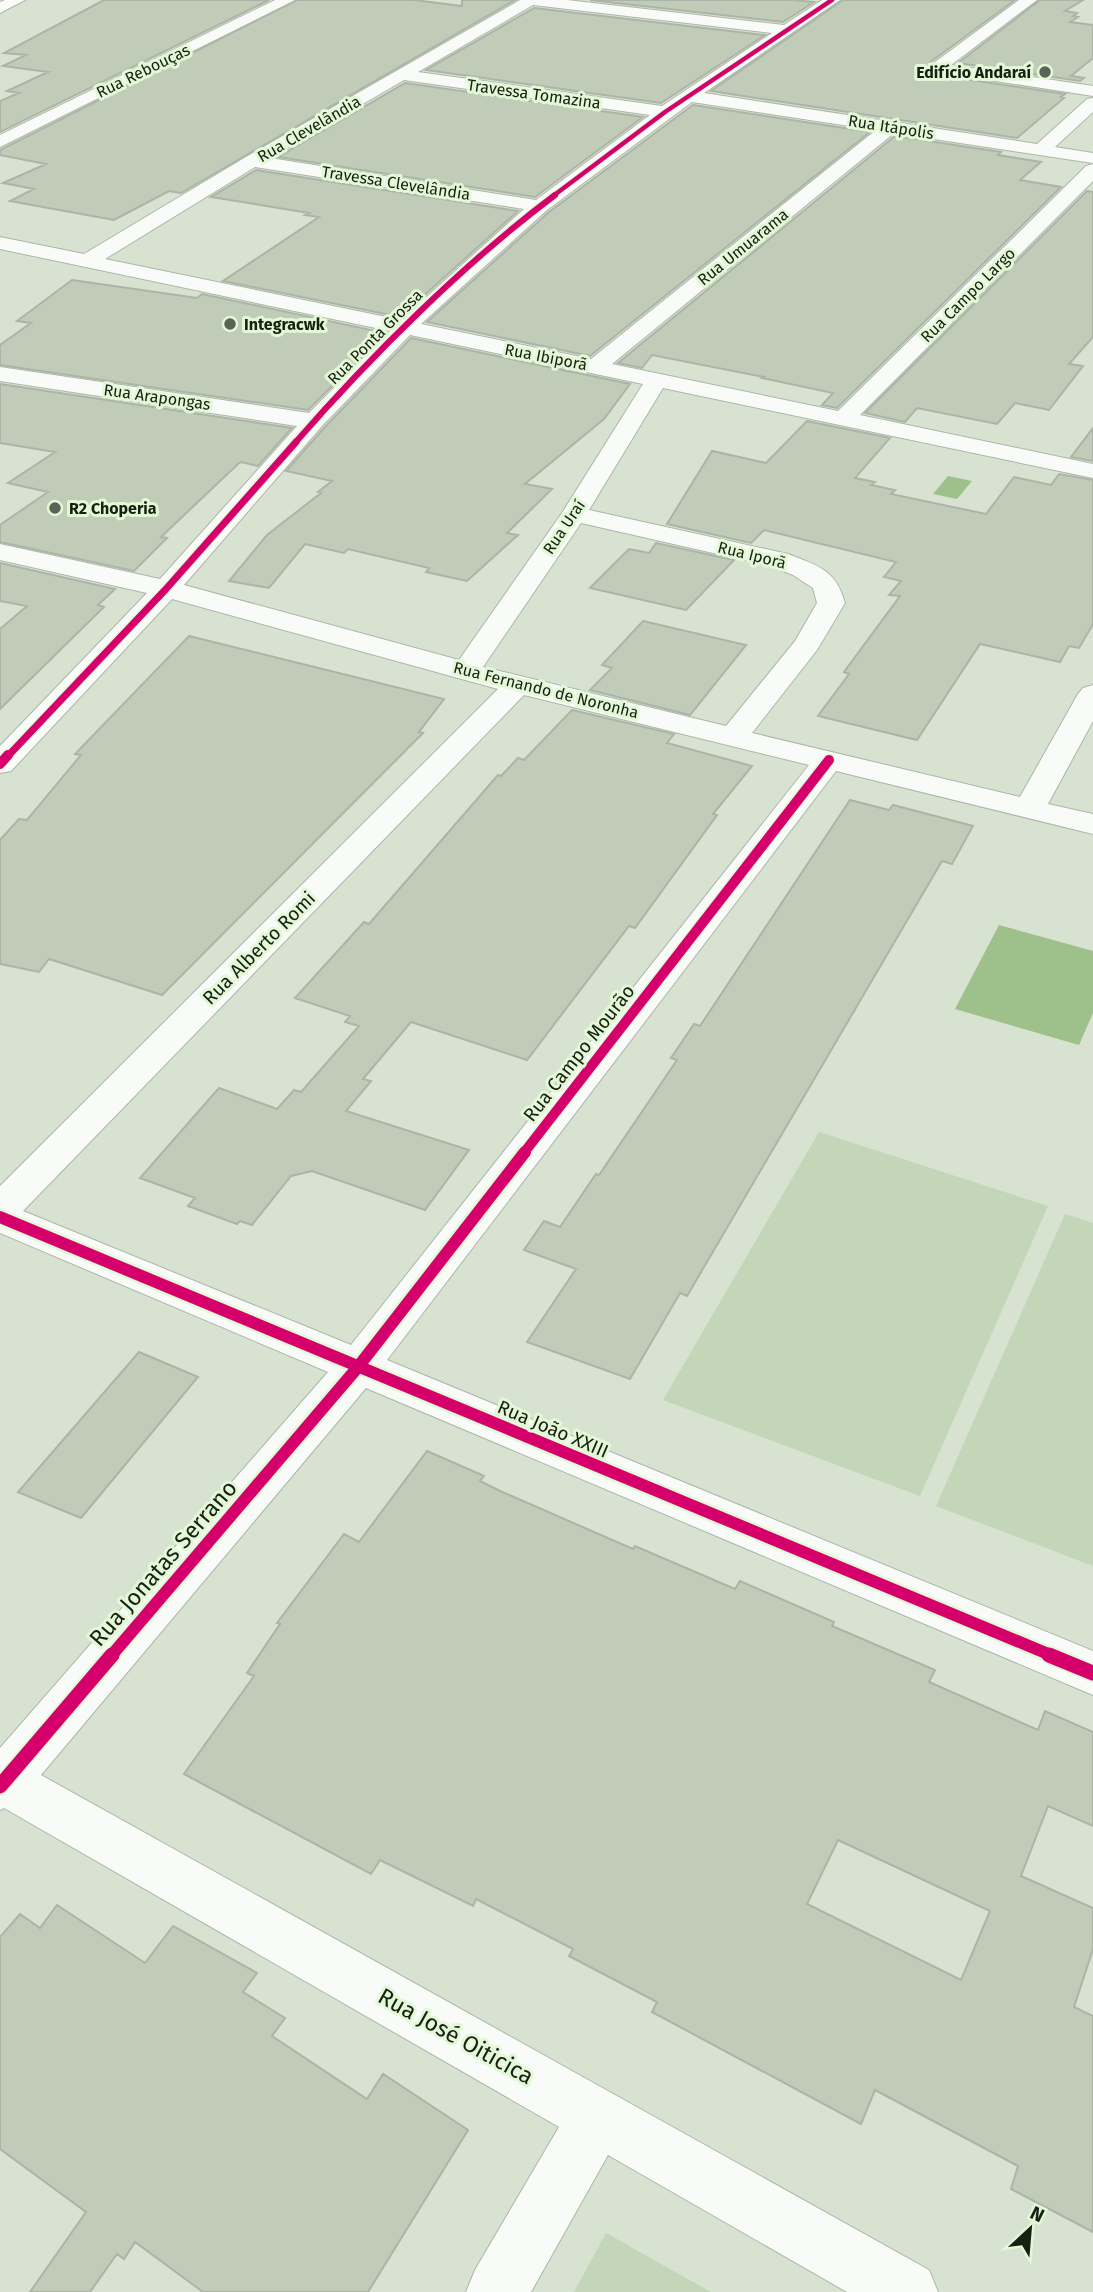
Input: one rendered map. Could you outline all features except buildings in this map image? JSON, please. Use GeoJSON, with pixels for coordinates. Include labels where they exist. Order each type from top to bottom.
{"type":"FeatureCollection","features":[{"type":"Feature","properties":{"kind":"street"},"geometry":{"type":"LineString","coordinates":[[0,8],[17,0]]}},
{"type":"Feature","properties":{"kind":"street","name":"Rua Rebouças"},"geometry":{"type":"LineString","coordinates":[[0,142],[287,0]]}},
{"type":"Feature","properties":{"kind":"street"},"geometry":{"type":"LineString","coordinates":[[530,0],[786,30]]}},
{"type":"Feature","properties":{"kind":"street","name":"Rua Clevelândia"},"geometry":{"type":"LineString","coordinates":[[89,260],[252,161],[530,0]]}},
{"type":"Feature","properties":{"kind":"street","name":"Rua Ponta Grossa"},"geometry":{"type":"LineString","coordinates":[[0,764],[166,589],[314,421],[404,329],[540,206],[665,112],[832,0]]}},
{"type":"Feature","properties":{"kind":"street"},"geometry":{"type":"LineString","coordinates":[[1029,0],[937,68],[1093,90]]}},
{"type":"Feature","properties":{"kind":"street","name":"Travessa Tomazina"},"geometry":{"type":"LineString","coordinates":[[403,75],[665,112]]}},
{"type":"Feature","properties":{"kind":"street","name":"Rua Itápolis"},"geometry":{"type":"LineString","coordinates":[[689,96],[1093,158]]}},
{"type":"Feature","properties":{"kind":"street"},"geometry":{"type":"LineString","coordinates":[[1041,150],[1093,103]]}},
{"type":"Feature","properties":{"kind":"street","name":"Rua Umuarama"},"geometry":{"type":"LineString","coordinates":[[595,367],[890,127]]}},
{"type":"Feature","properties":{"kind":"street","name":"Travessa Clevelândia"},"geometry":{"type":"LineString","coordinates":[[252,161],[540,206]]}},
{"type":"Feature","properties":{"kind":"street","name":"Rua Campo Largo"},"geometry":{"type":"LineString","coordinates":[[843,419],[1093,170]]}},
{"type":"Feature","properties":{"kind":"street","name":"Rua Ibiporã"},"geometry":{"type":"LineString","coordinates":[[5,248],[89,260],[404,329],[1093,471]]}},
{"type":"Feature","properties":{"kind":"street","name":"Rua Arapongas"},"geometry":{"type":"LineString","coordinates":[[0,374],[314,421]]}},
{"type":"Feature","properties":{"kind":"street","name":"Rua Uraí"},"geometry":{"type":"LineString","coordinates":[[467,670],[574,514],[657,380]]}},
{"type":"Feature","properties":{"kind":"street","name":"Rua Iporã"},"geometry":{"type":"LineString","coordinates":[[574,514],[779,560],[802,569],[826,584],[831,603],[807,644],[733,737]]}},
{"type":"Feature","properties":{"kind":"street","name":"Rua Fernando de Noronha"},"geometry":{"type":"LineString","coordinates":[[0,552],[166,589],[518,685],[1093,824]]}},
{"type":"Feature","properties":{"kind":"street","name":"Rua Alberto Romi"},"geometry":{"type":"LineString","coordinates":[[0,1210],[518,685]]}},
{"type":"Feature","properties":{"kind":"street"},"geometry":{"type":"LineString","coordinates":[[1030,808],[1093,694]]}},
{"type":"Feature","properties":{"kind":"street","name":"Rua Campo Mourão"},"geometry":{"type":"LineString","coordinates":[[358,1367],[829,760]]}},
{"type":"Feature","properties":{"kind":"street","name":"Rua João XXIII"},"geometry":{"type":"LineString","coordinates":[[0,1217],[1093,1673]]}},
{"type":"Feature","properties":{"kind":"street","name":"Rua Jonatas Serrano"},"geometry":{"type":"LineString","coordinates":[[2,1783],[358,1367]]}},
{"type":"Feature","properties":{"kind":"street","name":"Rua José Oiticica"},"geometry":{"type":"LineString","coordinates":[[2,1783],[907,2292]]}},
{"type":"Feature","properties":{"kind":"street"},"geometry":{"type":"LineString","coordinates":[[497,2292],[598,2116]]}},
{"type":"Feature","properties":{"kind":"shaded area"},"geometry":{"type":"Polygon","coordinates":[[[948,476],[972,481],[957,499],[933,494],[948,476]]]}},
{"type":"Feature","properties":{"kind":"shaded area"},"geometry":{"type":"Polygon","coordinates":[[[999,925],[1093,951],[1093,1013],[1079,1045],[955,1009],[999,925]]]}},
{"type":"Feature","properties":{"kind":"shaded area"},"geometry":{"type":"Polygon","coordinates":[[[819,1132],[1048,1206],[920,1496],[663,1400],[819,1132]]]}},
{"type":"Feature","properties":{"kind":"shaded area"},"geometry":{"type":"Polygon","coordinates":[[[1065,1214],[1093,1223],[1093,1566],[936,1506],[1065,1214]]]}},
{"type":"Feature","properties":{"kind":"shaded area"},"geometry":{"type":"Polygon","coordinates":[[[606,2233],[711,2292],[574,2292],[606,2233]]]}},
{"type":"Feature","properties":{"kind":"cycle path"},"geometry":{"type":"LineString","coordinates":[[0,764],[166,589],[314,421],[407,326],[484,254],[540,206],[665,112],[832,0]]}},
{"type":"Feature","properties":{"kind":"cycle path"},"geometry":{"type":"LineString","coordinates":[[0,1786],[358,1367],[829,760]]}},
{"type":"Feature","properties":{"kind":"cycle path"},"geometry":{"type":"LineString","coordinates":[[0,1217],[1093,1673]]}},
{"type":"Feature","properties":{"kind":"place","name":"Edifício Andaraí"},"geometry":{"type":"Point","coordinates":[1045,72]}},
{"type":"Feature","properties":{"kind":"place","name":"Integracwk"},"geometry":{"type":"Point","coordinates":[230,324]}},
{"type":"Feature","properties":{"kind":"place","name":"R2 Choperia"},"geometry":{"type":"Point","coordinates":[55,508]}}]}
